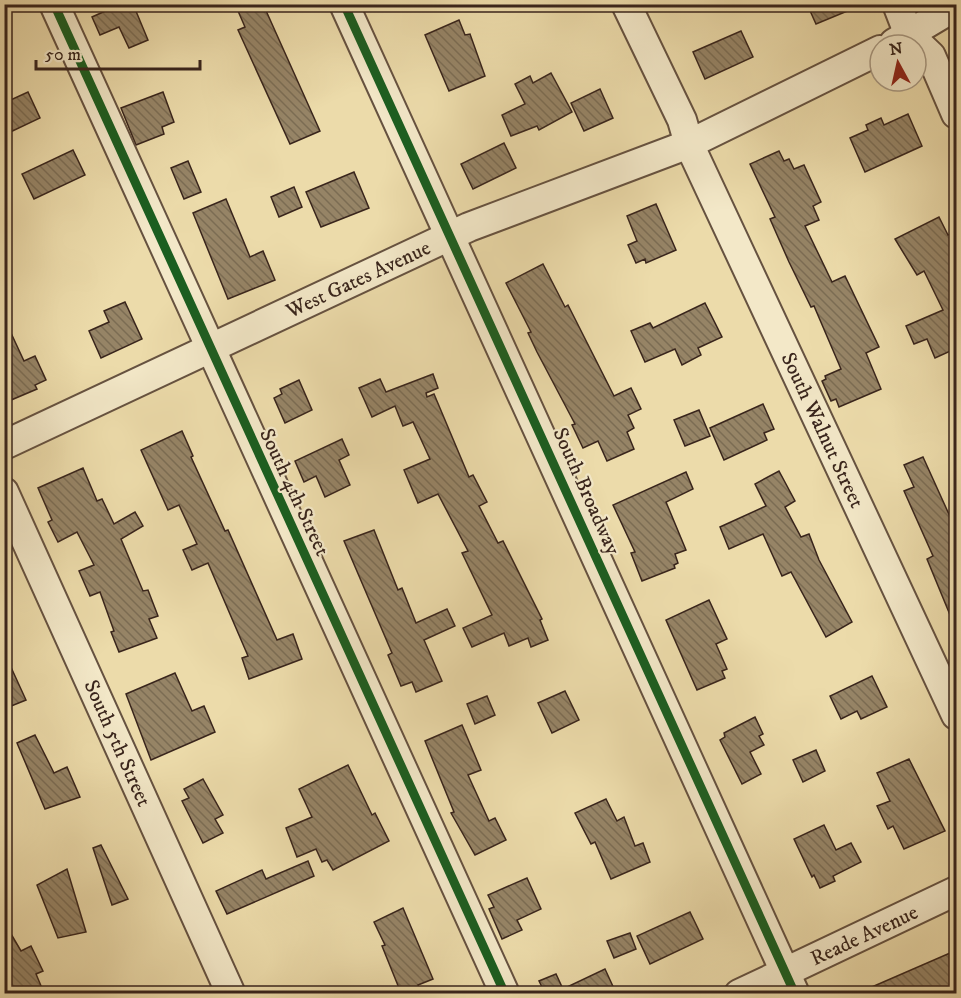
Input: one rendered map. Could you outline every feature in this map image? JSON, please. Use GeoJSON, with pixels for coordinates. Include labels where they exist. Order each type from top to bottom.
{"type":"FeatureCollection","features":[{"type":"Feature","properties":{"kind":"street","name":"South 4th Street"},"geometry":{"type":"LineString","coordinates":[[54,4],[209,349],[505,993]]}},
{"type":"Feature","properties":{"kind":"street","name":"South Broadway"},"geometry":{"type":"LineString","coordinates":[[344,4],[790,983]]}},
{"type":"Feature","properties":{"kind":"street","name":"South Walnut Street"},"geometry":{"type":"LineString","coordinates":[[626,4],[682,120],[689,144],[957,715]]}},
{"type":"Feature","properties":{"kind":"street"},"geometry":{"type":"LineString","coordinates":[[897,4],[899,33]]}},
{"type":"Feature","properties":{"kind":"street"},"geometry":{"type":"LineString","coordinates":[[911,33],[957,6]]}},
{"type":"Feature","properties":{"kind":"street"},"geometry":{"type":"LineString","coordinates":[[928,54],[931,56],[957,114]]}},
{"type":"Feature","properties":{"kind":"street","name":"West Gates Avenue"},"geometry":{"type":"LineString","coordinates":[[4,445],[451,236],[689,144],[868,56]]}},
{"type":"Feature","properties":{"kind":"street","name":"South 5th Street"},"geometry":{"type":"LineString","coordinates":[[4,492],[231,993]]}},
{"type":"Feature","properties":{"kind":"street","name":"Reade Avenue"},"geometry":{"type":"LineString","coordinates":[[739,993],[790,983],[957,891]]}},
{"type":"Feature","properties":{"kind":"building"},"geometry":{"type":"Polygon","coordinates":[[[121,4],[133,4],[148,40],[129,48],[119,27],[100,35],[92,17],[121,4]]]}},
{"type":"Feature","properties":{"kind":"building"},"geometry":{"type":"Polygon","coordinates":[[[235,4],[263,4],[320,131],[290,144],[238,30],[245,27],[235,4]]]}},
{"type":"Feature","properties":{"kind":"building"},"geometry":{"type":"Polygon","coordinates":[[[807,4],[862,4],[862,5],[816,24],[807,4]]]}},
{"type":"Feature","properties":{"kind":"building"},"geometry":{"type":"Polygon","coordinates":[[[459,20],[465,35],[470,34],[485,76],[449,91],[425,35],[459,20]]]}},
{"type":"Feature","properties":{"kind":"building"},"geometry":{"type":"Polygon","coordinates":[[[741,31],[753,57],[705,79],[693,52],[741,31]]]}},
{"type":"Feature","properties":{"kind":"building"},"geometry":{"type":"Polygon","coordinates":[[[551,73],[572,112],[539,130],[537,126],[511,136],[502,115],[525,104],[515,84],[530,76],[533,83],[551,73]]]}},
{"type":"Feature","properties":{"kind":"building"},"geometry":{"type":"Polygon","coordinates":[[[600,89],[613,118],[584,131],[571,103],[600,89]]]}},
{"type":"Feature","properties":{"kind":"building"},"geometry":{"type":"Polygon","coordinates":[[[28,92],[40,118],[4,135],[4,103],[28,92]]]}},
{"type":"Feature","properties":{"kind":"building"},"geometry":{"type":"Polygon","coordinates":[[[163,92],[174,122],[162,127],[164,134],[136,145],[121,108],[163,92]]]}},
{"type":"Feature","properties":{"kind":"building"},"geometry":{"type":"Polygon","coordinates":[[[908,114],[922,146],[865,172],[850,138],[868,130],[866,125],[881,118],[884,125],[908,114]]]}},
{"type":"Feature","properties":{"kind":"building"},"geometry":{"type":"Polygon","coordinates":[[[504,143],[516,168],[473,189],[461,164],[504,143]]]}},
{"type":"Feature","properties":{"kind":"building"},"geometry":{"type":"Polygon","coordinates":[[[73,150],[85,175],[34,199],[22,174],[73,150]]]}},
{"type":"Feature","properties":{"kind":"building"},"geometry":{"type":"Polygon","coordinates":[[[779,151],[784,161],[789,159],[794,169],[804,165],[821,202],[813,206],[819,220],[805,226],[832,282],[845,276],[879,347],[866,353],[881,389],[839,407],[836,399],[831,401],[822,381],[826,379],[825,376],[841,369],[814,306],[811,307],[789,262],[770,219],[775,217],[750,164],[779,151]]]}},
{"type":"Feature","properties":{"kind":"building"},"geometry":{"type":"Polygon","coordinates":[[[188,161],[201,192],[184,199],[171,168],[188,161]]]}},
{"type":"Feature","properties":{"kind":"building"},"geometry":{"type":"Polygon","coordinates":[[[354,172],[369,208],[321,227],[306,192],[354,172]]]}},
{"type":"Feature","properties":{"kind":"building"},"geometry":{"type":"Polygon","coordinates":[[[294,187],[302,207],[279,217],[271,197],[294,187]]]}},
{"type":"Feature","properties":{"kind":"building"},"geometry":{"type":"Polygon","coordinates":[[[226,199],[250,257],[263,251],[275,280],[228,299],[193,213],[226,199]]]}},
{"type":"Feature","properties":{"kind":"building"},"geometry":{"type":"Polygon","coordinates":[[[656,204],[676,250],[646,263],[645,259],[636,263],[628,245],[637,241],[627,216],[656,204]]]}},
{"type":"Feature","properties":{"kind":"building"},"geometry":{"type":"Polygon","coordinates":[[[939,217],[948,235],[957,231],[957,348],[935,358],[927,339],[914,344],[906,326],[943,310],[924,271],[917,275],[895,239],[939,217]]]}},
{"type":"Feature","properties":{"kind":"building"},"geometry":{"type":"Polygon","coordinates":[[[543,264],[565,307],[568,305],[614,396],[631,388],[641,409],[628,415],[634,428],[627,432],[634,449],[607,461],[598,441],[583,448],[572,425],[575,424],[537,352],[528,333],[531,332],[506,283],[543,264]]]}},
{"type":"Feature","properties":{"kind":"building"},"geometry":{"type":"Polygon","coordinates":[[[125,302],[142,339],[101,358],[89,331],[109,322],[104,311],[125,302]]]}},
{"type":"Feature","properties":{"kind":"building"},"geometry":{"type":"Polygon","coordinates":[[[705,303],[722,337],[698,348],[701,355],[682,365],[675,349],[645,362],[631,331],[650,323],[653,328],[705,303]]]}},
{"type":"Feature","properties":{"kind":"building"},"geometry":{"type":"Polygon","coordinates":[[[4,318],[24,361],[35,356],[46,380],[35,385],[37,389],[4,403],[4,318]]]}},
{"type":"Feature","properties":{"kind":"building"},"geometry":{"type":"Polygon","coordinates":[[[433,374],[438,388],[426,393],[427,397],[434,394],[469,477],[473,475],[487,502],[479,506],[498,543],[503,541],[542,619],[540,620],[548,640],[531,647],[528,638],[509,646],[504,633],[472,647],[463,628],[492,615],[462,553],[468,551],[438,494],[418,503],[404,470],[430,459],[413,422],[403,426],[395,406],[372,417],[359,388],[380,379],[386,392],[433,374]]]}},
{"type":"Feature","properties":{"kind":"building"},"geometry":{"type":"Polygon","coordinates":[[[299,380],[312,410],[285,423],[274,398],[282,394],[280,389],[299,380]]]}},
{"type":"Feature","properties":{"kind":"building"},"geometry":{"type":"Polygon","coordinates":[[[763,404],[774,429],[764,433],[767,440],[724,460],[710,428],[763,404]]]}},
{"type":"Feature","properties":{"kind":"building"},"geometry":{"type":"Polygon","coordinates":[[[699,410],[710,436],[685,446],[674,420],[699,410]]]}},
{"type":"Feature","properties":{"kind":"building"},"geometry":{"type":"Polygon","coordinates":[[[182,431],[193,456],[191,457],[225,531],[228,530],[277,640],[293,634],[302,659],[249,679],[242,658],[248,656],[208,563],[192,570],[183,550],[197,544],[179,505],[168,510],[141,450],[182,431]]]}},
{"type":"Feature","properties":{"kind":"building"},"geometry":{"type":"Polygon","coordinates":[[[342,439],[349,455],[339,460],[350,485],[325,497],[316,476],[304,482],[295,461],[342,439]]]}},
{"type":"Feature","properties":{"kind":"building"},"geometry":{"type":"Polygon","coordinates":[[[923,457],[957,532],[955,627],[927,559],[933,556],[904,491],[914,487],[904,465],[923,457]]]}},
{"type":"Feature","properties":{"kind":"building"},"geometry":{"type":"Polygon","coordinates":[[[83,468],[97,501],[102,499],[114,524],[135,512],[143,526],[121,539],[143,591],[148,590],[158,616],[149,619],[157,638],[119,652],[100,592],[90,596],[79,571],[94,565],[77,532],[58,542],[48,522],[52,520],[38,488],[83,468]]]}},
{"type":"Feature","properties":{"kind":"building"},"geometry":{"type":"Polygon","coordinates":[[[779,471],[795,501],[785,507],[801,537],[809,534],[819,560],[852,622],[826,637],[791,572],[782,576],[763,534],[729,549],[720,527],[766,506],[755,484],[779,471]]]}},
{"type":"Feature","properties":{"kind":"building"},"geometry":{"type":"Polygon","coordinates":[[[686,472],[693,489],[666,502],[686,550],[675,554],[678,563],[674,565],[675,568],[642,581],[631,553],[635,552],[613,505],[686,472]]]}},
{"type":"Feature","properties":{"kind":"building"},"geometry":{"type":"Polygon","coordinates":[[[374,530],[398,590],[402,588],[416,623],[447,609],[455,626],[424,640],[442,681],[416,692],[412,682],[401,686],[388,655],[392,653],[344,541],[374,530]]]}},
{"type":"Feature","properties":{"kind":"building"},"geometry":{"type":"Polygon","coordinates":[[[709,600],[727,639],[716,644],[727,669],[722,671],[725,678],[697,690],[666,620],[709,600]]]}},
{"type":"Feature","properties":{"kind":"building"},"geometry":{"type":"Polygon","coordinates":[[[4,652],[26,700],[4,709],[4,652]]]}},
{"type":"Feature","properties":{"kind":"building"},"geometry":{"type":"Polygon","coordinates":[[[175,673],[192,711],[204,706],[215,732],[151,760],[126,694],[175,673]]]}},
{"type":"Feature","properties":{"kind":"building"},"geometry":{"type":"Polygon","coordinates":[[[872,676],[887,707],[861,719],[857,711],[841,719],[830,696],[872,676]]]}},
{"type":"Feature","properties":{"kind":"building"},"geometry":{"type":"Polygon","coordinates":[[[565,691],[579,720],[552,733],[538,703],[565,691]]]}},
{"type":"Feature","properties":{"kind":"building"},"geometry":{"type":"Polygon","coordinates":[[[487,696],[495,715],[475,724],[467,704],[487,696]]]}},
{"type":"Feature","properties":{"kind":"building"},"geometry":{"type":"Polygon","coordinates":[[[755,717],[763,734],[759,736],[764,745],[750,752],[761,774],[742,784],[720,740],[725,737],[724,733],[755,717]]]}},
{"type":"Feature","properties":{"kind":"building"},"geometry":{"type":"Polygon","coordinates":[[[462,725],[481,770],[468,775],[489,821],[495,818],[506,840],[475,855],[451,813],[454,812],[425,741],[462,725]]]}},
{"type":"Feature","properties":{"kind":"building"},"geometry":{"type":"Polygon","coordinates":[[[35,735],[54,773],[67,767],[80,797],[45,809],[17,743],[35,735]]]}},
{"type":"Feature","properties":{"kind":"building"},"geometry":{"type":"Polygon","coordinates":[[[816,750],[825,771],[803,782],[793,760],[816,750]]]}},
{"type":"Feature","properties":{"kind":"building"},"geometry":{"type":"Polygon","coordinates":[[[909,759],[945,831],[904,849],[893,826],[888,829],[877,806],[890,801],[877,773],[909,759]]]}},
{"type":"Feature","properties":{"kind":"building"},"geometry":{"type":"Polygon","coordinates":[[[348,765],[372,815],[375,813],[389,841],[333,870],[327,860],[322,862],[316,849],[297,857],[286,828],[312,817],[299,789],[348,765]]]}},
{"type":"Feature","properties":{"kind":"building"},"geometry":{"type":"Polygon","coordinates":[[[203,779],[223,815],[215,819],[223,833],[203,843],[182,801],[189,798],[184,789],[203,779]]]}},
{"type":"Feature","properties":{"kind":"building"},"geometry":{"type":"Polygon","coordinates":[[[606,799],[617,821],[624,817],[635,846],[643,843],[650,862],[611,879],[595,842],[591,844],[575,813],[606,799]]]}},
{"type":"Feature","properties":{"kind":"building"},"geometry":{"type":"Polygon","coordinates":[[[824,825],[836,850],[851,843],[861,862],[833,876],[835,881],[820,888],[814,875],[812,877],[794,839],[824,825]]]}},
{"type":"Feature","properties":{"kind":"building"},"geometry":{"type":"Polygon","coordinates":[[[101,845],[128,899],[112,905],[93,848],[101,845]]]}},
{"type":"Feature","properties":{"kind":"building"},"geometry":{"type":"Polygon","coordinates":[[[308,861],[314,876],[227,914],[216,891],[262,870],[266,879],[308,861]]]}},
{"type":"Feature","properties":{"kind":"building"},"geometry":{"type":"Polygon","coordinates":[[[67,869],[86,932],[58,938],[37,885],[67,869]]]}},
{"type":"Feature","properties":{"kind":"building"},"geometry":{"type":"Polygon","coordinates":[[[527,878],[541,909],[517,920],[522,930],[502,939],[489,909],[494,907],[488,895],[527,878]]]}},
{"type":"Feature","properties":{"kind":"building"},"geometry":{"type":"Polygon","coordinates":[[[403,908],[433,979],[418,985],[421,993],[401,993],[382,946],[385,945],[374,922],[403,908]]]}},
{"type":"Feature","properties":{"kind":"building"},"geometry":{"type":"Polygon","coordinates":[[[690,912],[703,939],[650,964],[637,936],[690,912]]]}},
{"type":"Feature","properties":{"kind":"building"},"geometry":{"type":"Polygon","coordinates":[[[4,922],[21,951],[31,946],[43,971],[36,974],[44,993],[4,993],[4,922]]]}},
{"type":"Feature","properties":{"kind":"building"},"geometry":{"type":"Polygon","coordinates":[[[630,933],[636,949],[614,958],[607,941],[630,933]]]}},
{"type":"Feature","properties":{"kind":"building"},"geometry":{"type":"Polygon","coordinates":[[[950,953],[957,969],[957,993],[858,993],[950,953]]]}},
{"type":"Feature","properties":{"kind":"building"},"geometry":{"type":"Polygon","coordinates":[[[605,969],[616,993],[545,993],[539,981],[556,974],[563,989],[605,969]]]}},
{"type":"Feature","properties":{"kind":"cycle path"},"geometry":{"type":"LineString","coordinates":[[54,4],[505,994]]}},
{"type":"Feature","properties":{"kind":"cycle path"},"geometry":{"type":"LineString","coordinates":[[344,4],[795,994]]}}]}
